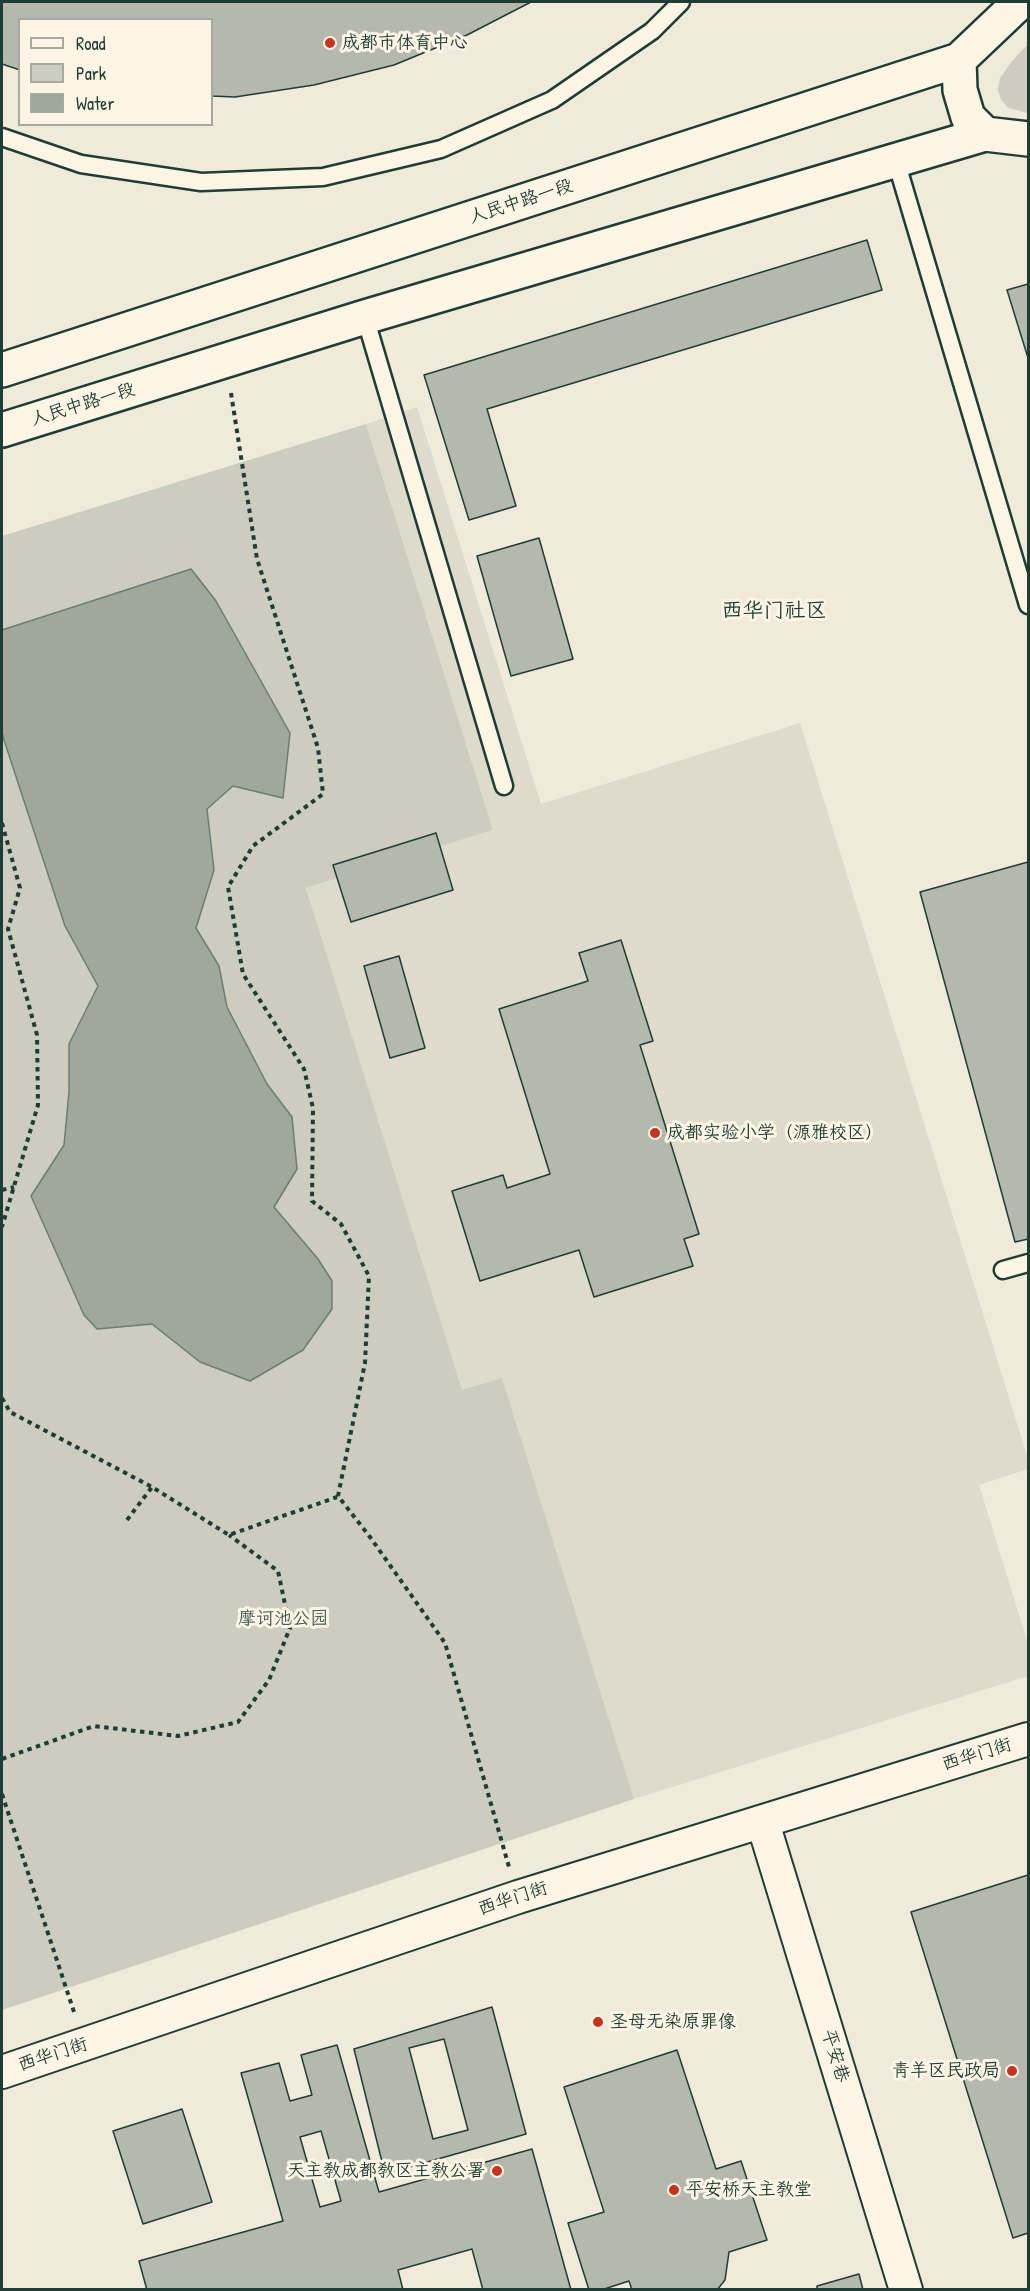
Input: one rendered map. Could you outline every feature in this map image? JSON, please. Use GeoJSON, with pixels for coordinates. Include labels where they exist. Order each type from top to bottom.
{"type":"FeatureCollection","features":[{"type":"Feature","properties":{"kind":"main road","name":"人民中路一段"},"geometry":{"type":"LineString","coordinates":[[2,370],[959,60],[1020,2]]}},
{"type":"Feature","properties":{"kind":"main road"},"geometry":{"type":"LineString","coordinates":[[959,60],[960,90],[968,117],[985,134]]}},
{"type":"Feature","properties":{"kind":"main road","name":"人民中路一段"},"geometry":{"type":"LineString","coordinates":[[2,430],[365,317],[985,134],[1029,139]]}},
{"type":"Feature","properties":{"kind":"street","name":"西华门街"},"geometry":{"type":"LineString","coordinates":[[2,2072],[518,1897],[1029,1739]]}},
{"type":"Feature","properties":{"kind":"street","name":"平安巷"},"geometry":{"type":"LineString","coordinates":[[763,1822],[906,2289]]}},
{"type":"Feature","properties":{"kind":"lane"},"geometry":{"type":"LineString","coordinates":[[2,137],[81,164],[201,182],[323,177],[441,149],[552,100],[652,31],[681,2]]}},
{"type":"Feature","properties":{"kind":"lane"},"geometry":{"type":"LineString","coordinates":[[896,161],[1029,605]]}},
{"type":"Feature","properties":{"kind":"lane"},"geometry":{"type":"LineString","coordinates":[[365,317],[504,786]]}},
{"type":"Feature","properties":{"kind":"lane"},"geometry":{"type":"LineString","coordinates":[[1004,1270],[1029,1263]]}},
{"type":"Feature","properties":{"kind":"path"},"geometry":{"type":"LineString","coordinates":[[225,361],[257,559],[318,748],[323,794],[253,846],[228,887],[243,974],[304,1069],[313,1108],[312,1201],[340,1224],[369,1276],[365,1363],[338,1496],[445,1643],[518,1897]]}},
{"type":"Feature","properties":{"kind":"path"},"geometry":{"type":"LineString","coordinates":[[2,823],[20,888],[8,929],[37,1035],[38,1105],[2,1227]]}},
{"type":"Feature","properties":{"kind":"path"},"geometry":{"type":"LineString","coordinates":[[2,1190],[14,1187]]}},
{"type":"Feature","properties":{"kind":"path"},"geometry":{"type":"LineString","coordinates":[[2,1398],[10,1412],[152,1487],[229,1535],[278,1571],[290,1628],[269,1680],[238,1722],[178,1736],[94,1726],[2,1759]]}},
{"type":"Feature","properties":{"kind":"path"},"geometry":{"type":"LineString","coordinates":[[128,1520],[152,1487]]}},
{"type":"Feature","properties":{"kind":"path"},"geometry":{"type":"LineString","coordinates":[[229,1535],[338,1496]]}},
{"type":"Feature","properties":{"kind":"path"},"geometry":{"type":"LineString","coordinates":[[2,1794],[84,2044]]}},
{"type":"Feature","properties":{"kind":"shaded area","name":"成都实验小学（源雅校区）"},"geometry":{"type":"Polygon","coordinates":[[[417,407],[541,804],[800,723],[1028,1459],[1028,1469],[979,1485],[1028,1644],[1028,1676],[634,1799],[502,1379],[462,1391],[306,888],[493,830],[366,424],[417,407]]]}},
{"type":"Feature","properties":{"kind":"green space"},"geometry":{"type":"Polygon","coordinates":[[[1028,44],[1028,113],[1008,108],[998,90],[1000,78],[1028,44]]]}},
{"type":"Feature","properties":{"kind":"green space","name":"摩诃池公园"},"geometry":{"type":"Polygon","coordinates":[[[366,424],[493,830],[306,888],[462,1390],[502,1378],[634,1799],[2,2010],[2,536],[366,424]]]}},
{"type":"Feature","properties":{"kind":"water"},"geometry":{"type":"Polygon","coordinates":[[[191,569],[216,601],[290,733],[283,798],[233,786],[207,809],[214,870],[196,928],[219,966],[227,1007],[267,1084],[292,1117],[297,1169],[274,1207],[318,1259],[332,1281],[332,1309],[303,1350],[250,1381],[200,1362],[152,1324],[97,1329],[84,1315],[31,1196],[64,1145],[69,1092],[69,1044],[98,986],[65,926],[4,740],[2,732],[2,630],[191,569]]]}},
{"type":"Feature","properties":{"kind":"building","name":"成都市体育中心"},"geometry":{"type":"Polygon","coordinates":[[[2,2],[531,2],[467,35],[394,65],[314,85],[235,97],[213,96],[213,18],[18,18],[18,69],[2,64],[2,2]]]}},
{"type":"Feature","properties":{"kind":"building"},"geometry":{"type":"Polygon","coordinates":[[[867,240],[882,290],[487,409],[516,506],[469,520],[424,375],[867,240]]]}},
{"type":"Feature","properties":{"kind":"building"},"geometry":{"type":"Polygon","coordinates":[[[1028,284],[1028,358],[1007,290],[1028,284]]]}},
{"type":"Feature","properties":{"kind":"building"},"geometry":{"type":"Polygon","coordinates":[[[539,538],[573,659],[511,676],[477,556],[539,538]]]}},
{"type":"Feature","properties":{"kind":"building"},"geometry":{"type":"Polygon","coordinates":[[[436,833],[453,890],[351,922],[333,865],[436,833]]]}},
{"type":"Feature","properties":{"kind":"building"},"geometry":{"type":"Polygon","coordinates":[[[1028,862],[1028,1239],[1015,1242],[920,892],[1028,862]]]}},
{"type":"Feature","properties":{"kind":"building"},"geometry":{"type":"Polygon","coordinates":[[[621,940],[653,1041],[640,1045],[699,1234],[684,1239],[693,1266],[594,1297],[579,1250],[480,1281],[452,1191],[503,1175],[507,1188],[550,1174],[499,1009],[588,981],[579,953],[621,940]]]}},
{"type":"Feature","properties":{"kind":"building"},"geometry":{"type":"Polygon","coordinates":[[[399,956],[425,1048],[390,1058],[364,966],[399,956]]]}},
{"type":"Feature","properties":{"kind":"building"},"geometry":{"type":"Polygon","coordinates":[[[1028,1875],[1028,2233],[1013,2238],[911,1912],[1028,1875]]]}},
{"type":"Feature","properties":{"kind":"building"},"geometry":{"type":"Polygon","coordinates":[[[492,2007],[526,2134],[385,2174],[354,2049],[492,2007]],[[444,2039],[409,2048],[433,2139],[468,2130],[444,2039]]]}},
{"type":"Feature","properties":{"kind":"building","name":"天主教成都教区主教公署"},"geometry":{"type":"Polygon","coordinates":[[[337,2045],[379,2192],[532,2149],[571,2290],[483,2290],[472,2249],[398,2270],[403,2290],[147,2290],[139,2261],[283,2221],[241,2073],[279,2063],[290,2101],[312,2095],[301,2055],[337,2045]],[[321,2131],[300,2137],[320,2207],[341,2201],[321,2131]]]}},
{"type":"Feature","properties":{"kind":"building","name":"平安桥天主教堂"},"geometry":{"type":"Polygon","coordinates":[[[677,2050],[716,2169],[741,2161],[767,2240],[729,2252],[725,2280],[717,2290],[632,2290],[629,2281],[601,2290],[589,2290],[568,2223],[604,2212],[564,2087],[677,2050]]]}},
{"type":"Feature","properties":{"kind":"building"},"geometry":{"type":"Polygon","coordinates":[[[182,2109],[212,2202],[143,2224],[113,2131],[182,2109]]]}},
{"type":"Feature","properties":{"kind":"building"},"geometry":{"type":"Polygon","coordinates":[[[859,2274],[863,2290],[817,2290],[817,2286],[859,2274]]]}},
{"type":"Feature","properties":{"kind":"place","name":"成都市体育中心"},"geometry":{"type":"Point","coordinates":[330,43]}},
{"type":"Feature","properties":{"kind":"place","name":"成都实验小学（源雅校区）"},"geometry":{"type":"Point","coordinates":[655,1133]}},
{"type":"Feature","properties":{"kind":"place","name":"圣母无染原罪像"},"geometry":{"type":"Point","coordinates":[598,2022]}},
{"type":"Feature","properties":{"kind":"place","name":"青羊区民政局"},"geometry":{"type":"Point","coordinates":[1012,2071]}},
{"type":"Feature","properties":{"kind":"place","name":"天主教成都教区主教公署"},"geometry":{"type":"Point","coordinates":[497,2171]}},
{"type":"Feature","properties":{"kind":"place","name":"平安桥天主教堂"},"geometry":{"type":"Point","coordinates":[674,2190]}},
{"type":"Feature","properties":{"kind":"district","name":"西华门社区"},"geometry":{"type":"Point","coordinates":[774,611]}}]}
